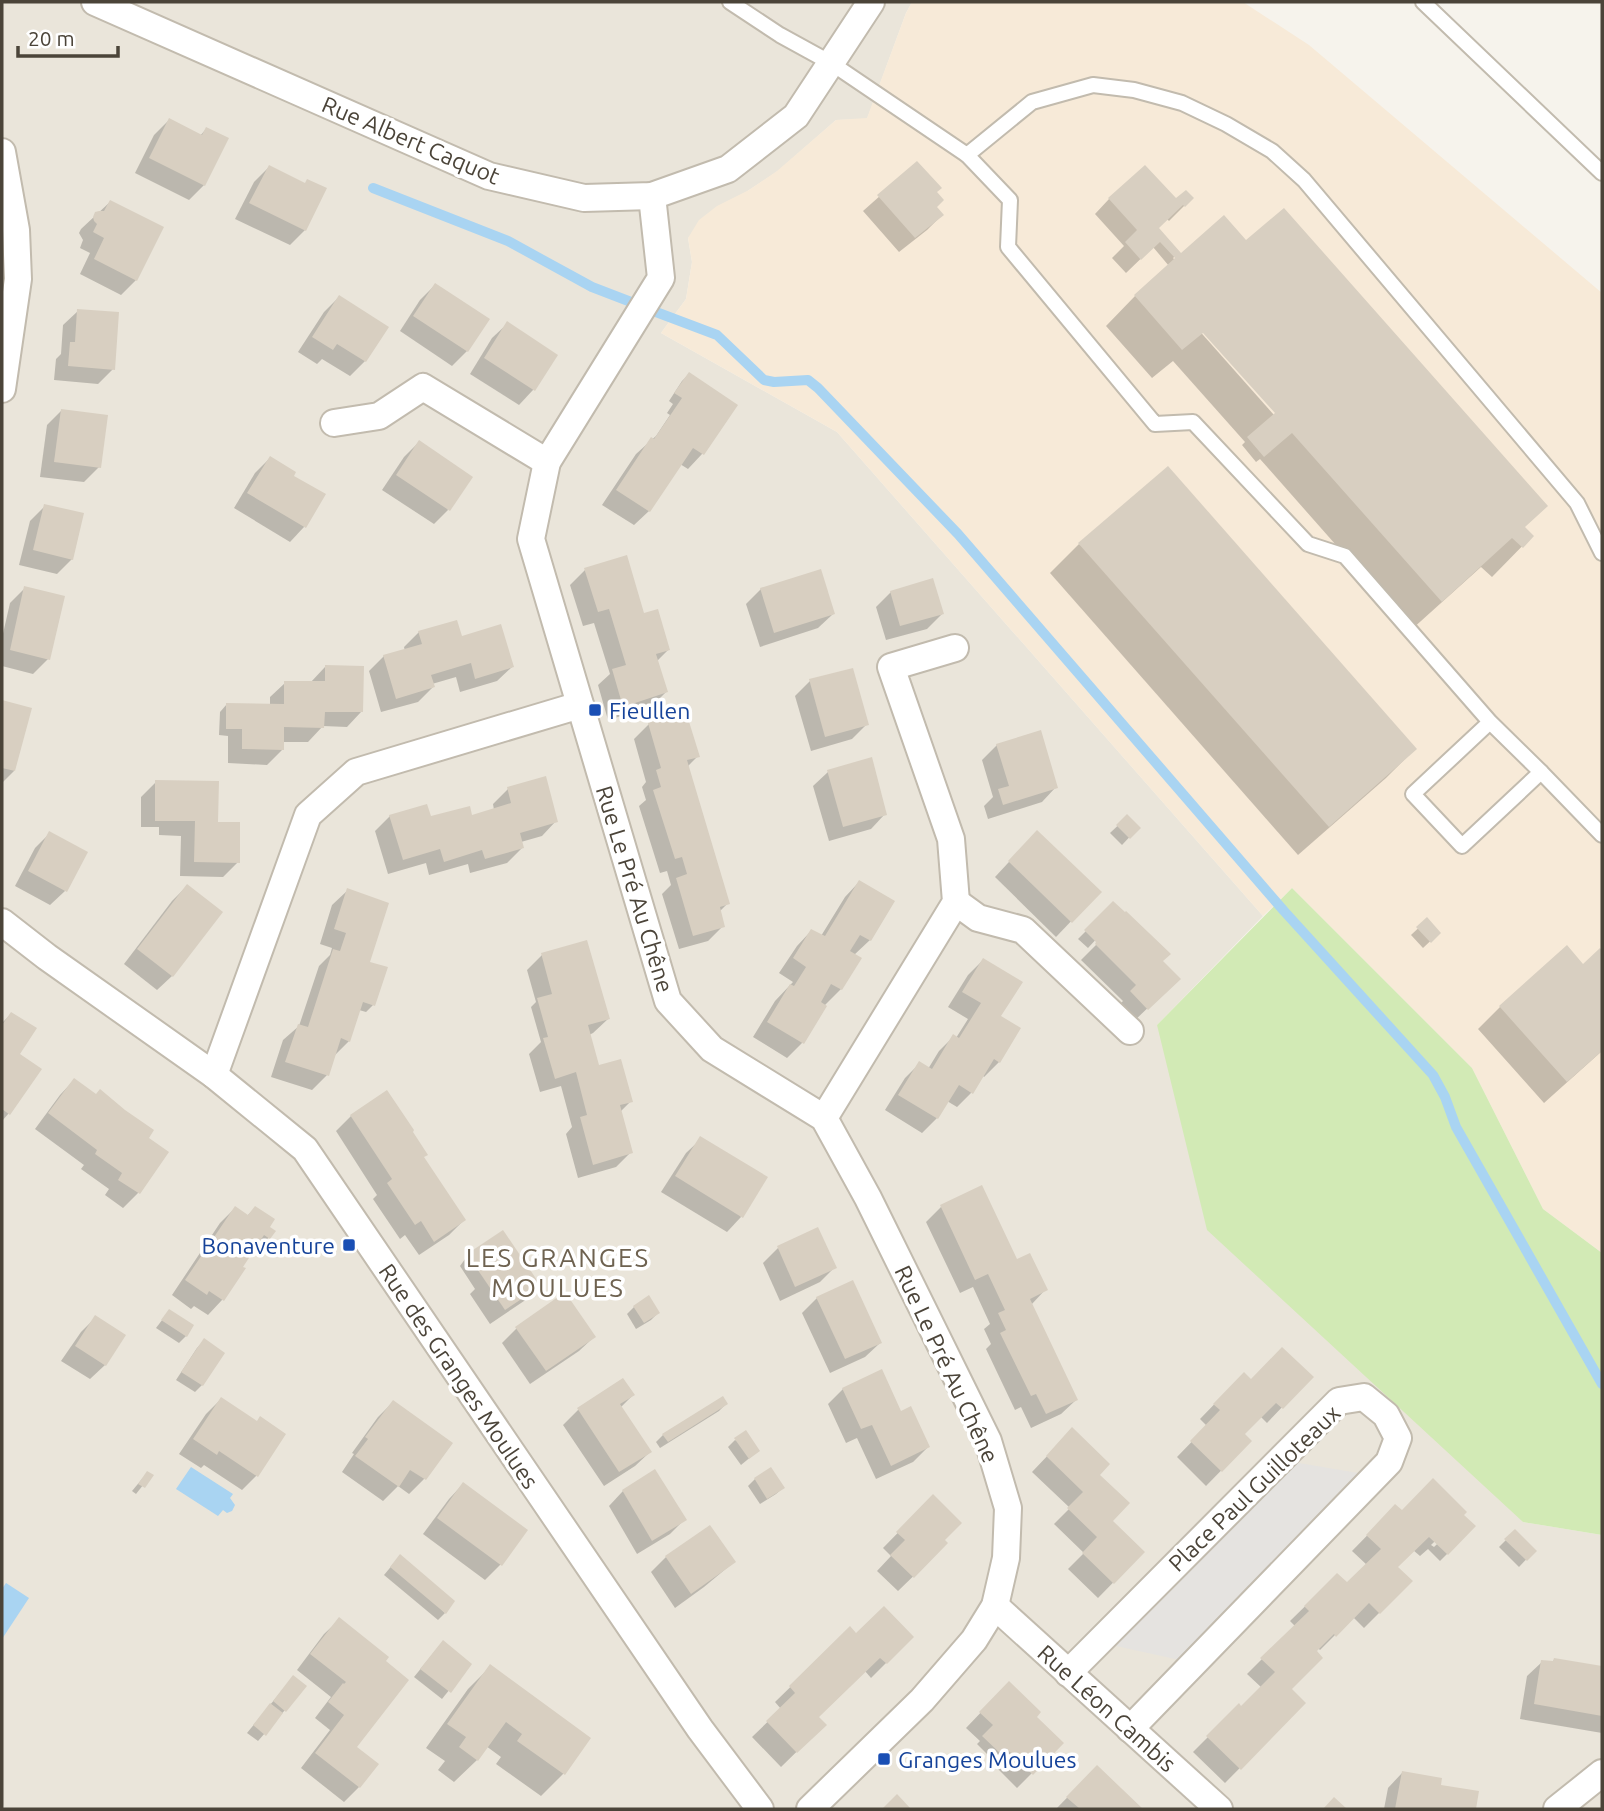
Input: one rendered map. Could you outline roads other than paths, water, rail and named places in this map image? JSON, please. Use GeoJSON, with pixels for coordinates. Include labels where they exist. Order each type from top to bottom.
{"type":"FeatureCollection","features":[{"type":"Feature","properties":{"kind":"street","name":"Rue Albert Caquot"},"geometry":{"type":"LineString","coordinates":[[95,2],[489,176],[584,198],[652,196],[728,169],[796,116],[872,2]]}},
{"type":"Feature","properties":{"kind":"street"},"geometry":{"type":"LineString","coordinates":[[2,152],[16,230],[18,279],[2,389]]}},
{"type":"Feature","properties":{"kind":"street","name":"Rue Le Pré Au Chêne"},"geometry":{"type":"LineString","coordinates":[[652,196],[661,278],[547,462],[531,538],[668,1001],[712,1049],[824,1118],[868,1198],[988,1441],[1008,1508],[1006,1558],[995,1606],[974,1640],[922,1700],[810,1809]]}},
{"type":"Feature","properties":{"kind":"street"},"geometry":{"type":"LineString","coordinates":[[334,423],[379,415],[423,387],[547,462]]}},
{"type":"Feature","properties":{"kind":"street"},"geometry":{"type":"LineString","coordinates":[[824,1118],[956,902],[951,839],[891,667],[955,648]]}},
{"type":"Feature","properties":{"kind":"street"},"geometry":{"type":"LineString","coordinates":[[214,1075],[308,815],[356,772],[580,705]]}},
{"type":"Feature","properties":{"kind":"street"},"geometry":{"type":"LineString","coordinates":[[956,902],[978,918],[1023,930],[1130,1031]]}},
{"type":"Feature","properties":{"kind":"street","name":"Rue des Granges Moulues"},"geometry":{"type":"LineString","coordinates":[[2,922],[214,1075],[305,1149],[700,1729],[760,1809]]}},
{"type":"Feature","properties":{"kind":"street","name":"Place Paul Guilloteaux"},"geometry":{"type":"LineString","coordinates":[[1068,1673],[1339,1401],[1364,1397],[1386,1415],[1398,1438],[1390,1462],[1130,1729]]}},
{"type":"Feature","properties":{"kind":"street","name":"Rue Léon Cambis"},"geometry":{"type":"LineString","coordinates":[[995,1606],[1219,1809]]}},
{"type":"Feature","properties":{"kind":"street"},"geometry":{"type":"LineString","coordinates":[[1557,1809],[1602,1773]]}},
{"type":"Feature","properties":{"kind":"lane"},"geometry":{"type":"LineString","coordinates":[[730,2],[780,35],[831,63],[967,155],[1010,200],[1008,247],[1156,424],[1193,422],[1308,544],[1345,556],[1490,722],[1602,835]]}},
{"type":"Feature","properties":{"kind":"lane"},"geometry":{"type":"LineString","coordinates":[[1423,2],[1602,173]]}},
{"type":"Feature","properties":{"kind":"lane"},"geometry":{"type":"LineString","coordinates":[[967,155],[1032,102],[1093,85],[1134,90],[1182,103],[1272,150],[1304,180],[1577,503],[1602,553]]}},
{"type":"Feature","properties":{"kind":"lane"},"geometry":{"type":"LineString","coordinates":[[1490,722],[1413,794],[1462,846],[1541,772]]}},
{"type":"Feature","properties":{"kind":"water"},"geometry":{"type":"Polygon","coordinates":[[[191,1467],[233,1494],[230,1498],[235,1505],[232,1511],[227,1513],[223,1510],[218,1516],[176,1489],[191,1467]]]}},
{"type":"Feature","properties":{"kind":"water"},"geometry":{"type":"Polygon","coordinates":[[[6,1583],[29,1598],[2,1639],[2,1589],[6,1583]]]}},
{"type":"Feature","properties":{"kind":"waterway"},"geometry":{"type":"LineString","coordinates":[[373,188],[508,241],[592,287],[631,302]]}},
{"type":"Feature","properties":{"kind":"waterway"},"geometry":{"type":"LineString","coordinates":[[656,312],[717,335],[764,380],[808,380],[958,534],[1284,911],[1433,1075],[1456,1127],[1602,1384]]}},
{"type":"Feature","properties":{"kind":"place","name":"Fieullen"},"geometry":{"type":"Point","coordinates":[595,710]}},
{"type":"Feature","properties":{"kind":"place","name":"Bonaventure"},"geometry":{"type":"Point","coordinates":[349,1245]}},
{"type":"Feature","properties":{"kind":"place","name":"Granges Moulues"},"geometry":{"type":"Point","coordinates":[884,1759]}},
{"type":"Feature","properties":{"kind":"district","name":"LES GRANGES MOULUES"},"geometry":{"type":"Point","coordinates":[558,1272]}}]}
